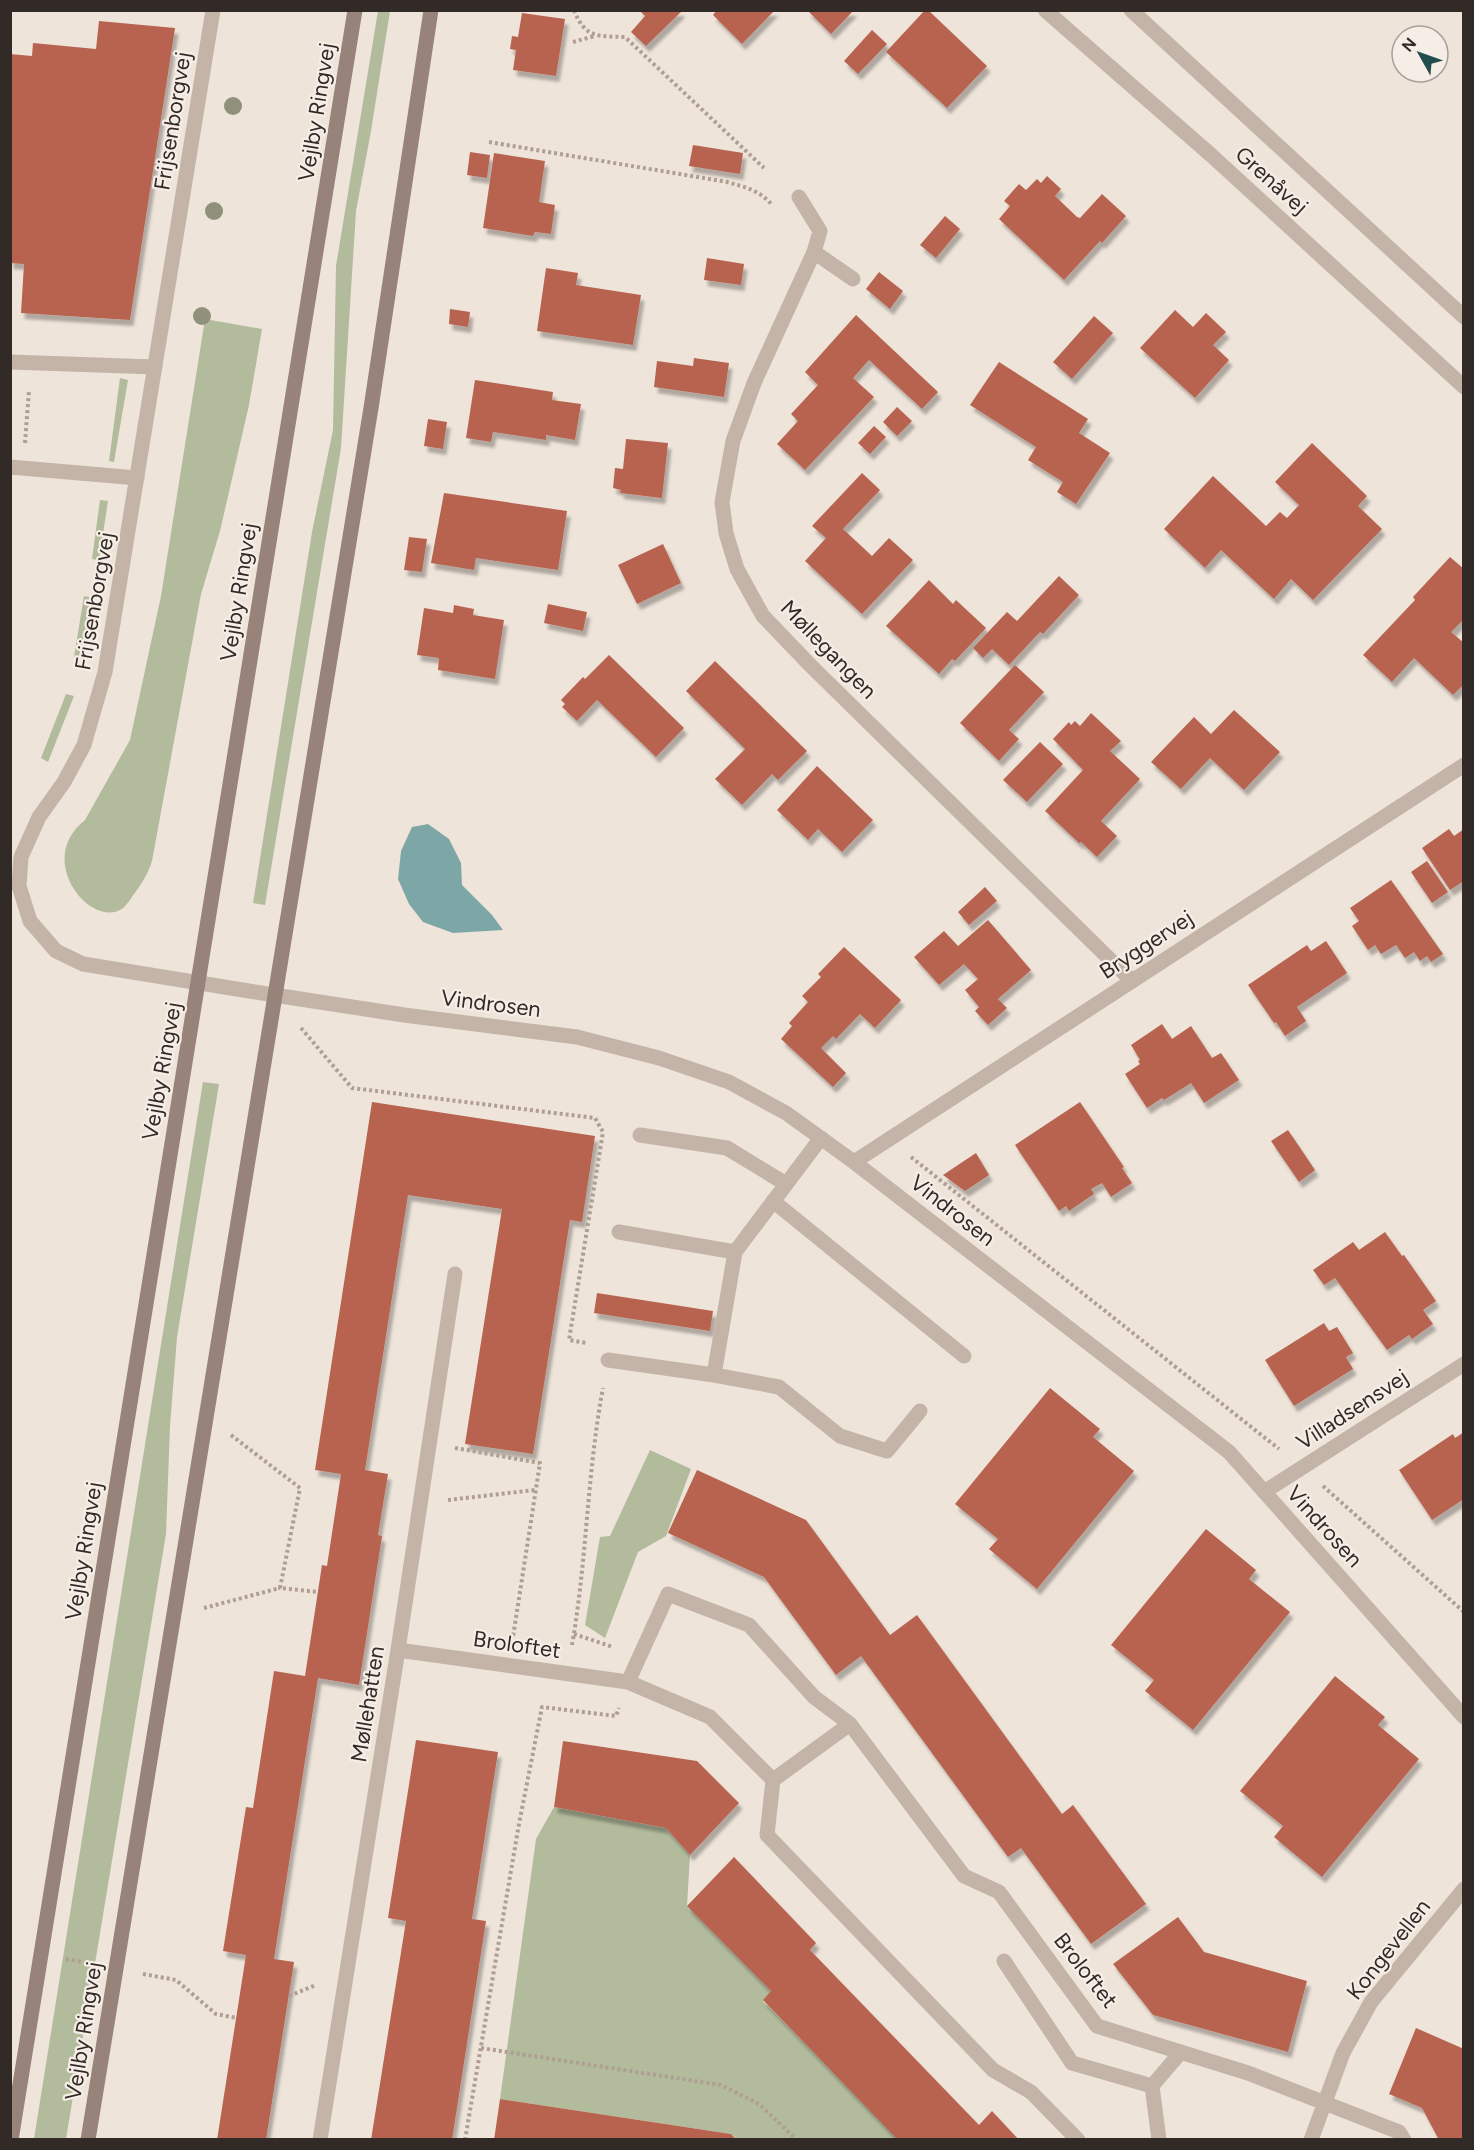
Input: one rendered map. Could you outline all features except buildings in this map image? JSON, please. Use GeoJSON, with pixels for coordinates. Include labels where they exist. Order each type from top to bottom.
{"type":"FeatureCollection","features":[{"type":"Feature","properties":{"kind":"main road","name":"Vejlby Ringvej"},"geometry":{"type":"LineString","coordinates":[[11,2139],[356,10]]}},
{"type":"Feature","properties":{"kind":"main road","name":"Vejlby Ringvej"},"geometry":{"type":"LineString","coordinates":[[88,2139],[369,420],[431,10]]}},
{"type":"Feature","properties":{"kind":"street","name":"Frijsenborgvej"},"geometry":{"type":"LineString","coordinates":[[213,10],[105,672],[84,745],[64,782],[39,817],[21,857],[15,885],[30,921],[56,951],[84,964],[274,995]]}},
{"type":"Feature","properties":{"kind":"street","name":"Grenåvej"},"geometry":{"type":"LineString","coordinates":[[1045,10],[1211,155],[1464,387]]}},
{"type":"Feature","properties":{"kind":"street","name":"Grenåvej"},"geometry":{"type":"LineString","coordinates":[[1131,10],[1464,317]]}},
{"type":"Feature","properties":{"kind":"street","name":"Møllegangen"},"geometry":{"type":"LineString","coordinates":[[799,197],[820,231],[814,252],[754,383],[733,441],[722,502],[726,533],[737,569],[763,616],[1132,981]]}},
{"type":"Feature","properties":{"kind":"street"},"geometry":{"type":"LineString","coordinates":[[814,252],[853,279]]}},
{"type":"Feature","properties":{"kind":"street"},"geometry":{"type":"LineString","coordinates":[[10,362],[155,367]]}},
{"type":"Feature","properties":{"kind":"street"},"geometry":{"type":"LineString","coordinates":[[17,467],[137,478]]}},
{"type":"Feature","properties":{"kind":"street","name":"Bryggervej"},"geometry":{"type":"LineString","coordinates":[[854,1162],[1464,765]]}},
{"type":"Feature","properties":{"kind":"street","name":"Vindrosen"},"geometry":{"type":"LineString","coordinates":[[274,995],[404,1015],[578,1037],[659,1058],[729,1083],[786,1113],[854,1162],[1229,1452],[1464,1717]]}},
{"type":"Feature","properties":{"kind":"street"},"geometry":{"type":"LineString","coordinates":[[640,1135],[727,1148],[786,1184]]}},
{"type":"Feature","properties":{"kind":"street"},"geometry":{"type":"LineString","coordinates":[[714,1375],[735,1252],[821,1138]]}},
{"type":"Feature","properties":{"kind":"street"},"geometry":{"type":"LineString","coordinates":[[773,1202],[964,1356]]}},
{"type":"Feature","properties":{"kind":"street"},"geometry":{"type":"LineString","coordinates":[[619,1233],[735,1252]]}},
{"type":"Feature","properties":{"kind":"street","name":"Møllehatten"},"geometry":{"type":"LineString","coordinates":[[320,2139],[455,1274]]}},
{"type":"Feature","properties":{"kind":"street"},"geometry":{"type":"LineString","coordinates":[[608,1360],[779,1387],[840,1436],[887,1451],[920,1411]]}},
{"type":"Feature","properties":{"kind":"street","name":"Villadsensvej"},"geometry":{"type":"LineString","coordinates":[[1264,1492],[1464,1364]]}},
{"type":"Feature","properties":{"kind":"street","name":"Broloftet"},"geometry":{"type":"LineString","coordinates":[[628,1682],[668,1594],[749,1626],[814,1697],[850,1724],[964,1876],[999,1892],[1097,2026],[1248,2073],[1399,2132],[1404,2139]]}},
{"type":"Feature","properties":{"kind":"street","name":"Broloftet"},"geometry":{"type":"LineString","coordinates":[[398,1650],[628,1682],[710,1717],[773,1780]]}},
{"type":"Feature","properties":{"kind":"street"},"geometry":{"type":"LineString","coordinates":[[850,1724],[773,1780],[767,1835],[993,2070],[1030,2092],[1078,2139]]}},
{"type":"Feature","properties":{"kind":"street","name":"Kongevellen"},"geometry":{"type":"LineString","coordinates":[[1315,2138],[1324,2101],[1343,2053],[1371,2002],[1464,1889]]}},
{"type":"Feature","properties":{"kind":"street"},"geometry":{"type":"LineString","coordinates":[[1004,1961],[1072,2063],[1152,2086]]}},
{"type":"Feature","properties":{"kind":"street"},"geometry":{"type":"LineString","coordinates":[[1159,2139],[1152,2086],[1181,2052]]}},
{"type":"Feature","properties":{"kind":"path"},"geometry":{"type":"LineString","coordinates":[[574,10],[578,20],[596,36]]}},
{"type":"Feature","properties":{"kind":"path"},"geometry":{"type":"LineString","coordinates":[[573,42],[596,36],[625,37],[764,168]]}},
{"type":"Feature","properties":{"kind":"path"},"geometry":{"type":"LineString","coordinates":[[489,142],[727,182],[752,189],[774,207]]}},
{"type":"Feature","properties":{"kind":"path"},"geometry":{"type":"LineString","coordinates":[[17,467],[31,363]]}},
{"type":"Feature","properties":{"kind":"path"},"geometry":{"type":"LineString","coordinates":[[274,995],[352,1088],[595,1118],[603,1132],[569,1340]]}},
{"type":"Feature","properties":{"kind":"path"},"geometry":{"type":"LineString","coordinates":[[887,1139],[1302,1467],[1464,1612]]}},
{"type":"Feature","properties":{"kind":"path"},"geometry":{"type":"LineString","coordinates":[[207,1417],[300,1488],[280,1588]]}},
{"type":"Feature","properties":{"kind":"path"},"geometry":{"type":"LineString","coordinates":[[564,1647],[571,1648],[574,1634],[595,1429]]}},
{"type":"Feature","properties":{"kind":"path"},"geometry":{"type":"LineString","coordinates":[[429,1443],[540,1464],[513,1641]]}},
{"type":"Feature","properties":{"kind":"path"},"geometry":{"type":"LineString","coordinates":[[420,1503],[535,1490]]}},
{"type":"Feature","properties":{"kind":"path"},"geometry":{"type":"LineString","coordinates":[[174,1616],[280,1588],[318,1592]]}},
{"type":"Feature","properties":{"kind":"path"},"geometry":{"type":"LineString","coordinates":[[574,1634],[640,1656]]}},
{"type":"Feature","properties":{"kind":"path"},"geometry":{"type":"LineString","coordinates":[[465,2139],[517,1836],[542,1707],[616,1716],[628,1682]]}},
{"type":"Feature","properties":{"kind":"path"},"geometry":{"type":"LineString","coordinates":[[41,1954],[176,1980],[216,2014],[237,2018]]}},
{"type":"Feature","properties":{"kind":"path"},"geometry":{"type":"LineString","coordinates":[[481,2048],[721,2085],[759,2104],[797,2139]]}},
{"type":"Feature","properties":{"kind":"green space"},"geometry":{"type":"Polygon","coordinates":[[[378,11],[390,11],[356,211],[341,448],[265,905],[253,903],[312,532],[333,430],[336,266],[378,11]]]}},
{"type":"Feature","properties":{"kind":"green space"},"geometry":{"type":"Polygon","coordinates":[[[205,319],[262,329],[249,405],[220,531],[201,594],[152,861],[149,870],[127,903],[123,908],[111,913],[97,910],[84,901],[73,888],[66,872],[65,854],[70,836],[85,820],[130,740],[161,596],[205,319]]]}},
{"type":"Feature","properties":{"kind":"green space"},"geometry":{"type":"Polygon","coordinates":[[[120,378],[128,380],[114,462],[109,461],[120,378]]]}},
{"type":"Feature","properties":{"kind":"green space"},"geometry":{"type":"Polygon","coordinates":[[[100,500],[108,501],[99,560],[92,559],[100,500]]]}},
{"type":"Feature","properties":{"kind":"green space"},"geometry":{"type":"Polygon","coordinates":[[[84,596],[93,598],[83,659],[74,657],[84,596]]]}},
{"type":"Feature","properties":{"kind":"green space"},"geometry":{"type":"Polygon","coordinates":[[[66,694],[74,696],[48,762],[41,758],[66,694]]]}},
{"type":"Feature","properties":{"kind":"green space"},"geometry":{"type":"Polygon","coordinates":[[[203,1082],[219,1084],[177,1337],[170,1426],[166,1534],[66,2139],[34,2139],[203,1082]]]}},
{"type":"Feature","properties":{"kind":"green space"},"geometry":{"type":"Polygon","coordinates":[[[650,1450],[691,1469],[666,1536],[638,1552],[605,1638],[585,1625],[600,1537],[610,1536],[650,1450]]]}},
{"type":"Feature","properties":{"kind":"green space"},"geometry":{"type":"Polygon","coordinates":[[[554,1807],[666,1828],[690,1855],[687,1906],[771,1991],[763,2001],[898,2139],[737,2139],[731,2134],[500,2099],[536,1839],[554,1807]]]}},
{"type":"Feature","properties":{"kind":"water"},"geometry":{"type":"Polygon","coordinates":[[[428,824],[449,839],[461,863],[462,885],[492,915],[503,930],[453,933],[423,922],[409,904],[398,879],[401,851],[412,827],[428,824]]]}}]}
